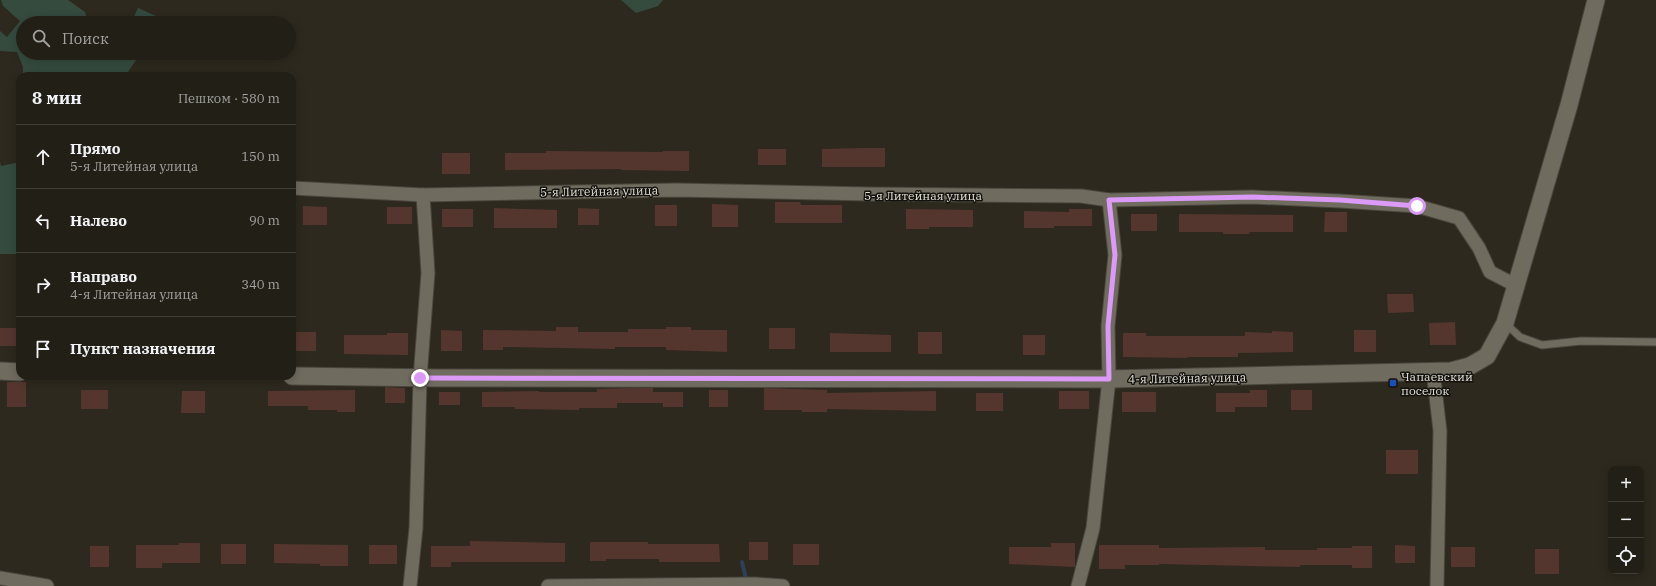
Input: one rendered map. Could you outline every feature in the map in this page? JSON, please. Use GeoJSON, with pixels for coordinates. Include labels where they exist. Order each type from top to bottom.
{"type":"FeatureCollection","features":[{"type":"Feature","properties":{"kind":"street","name":"4-я Литейная улица"},"geometry":{"type":"LineString","coordinates":[[296,376],[420,378],[1109,379],[1433,372],[1470,366],[1486,356],[1505,323],[1569,105],[1596,0]]}},
{"type":"Feature","properties":{"kind":"street","name":"5-я Литейная улица"},"geometry":{"type":"LineString","coordinates":[[296,188],[423,195],[676,190],[1080,196],[1109,200],[1252,197],[1340,200],[1417,206],[1460,218],[1479,248],[1490,272],[1517,286]]}},
{"type":"Feature","properties":{"kind":"street"},"geometry":{"type":"LineString","coordinates":[[410,586],[416,528],[420,378],[428,273],[423,195]]}},
{"type":"Feature","properties":{"kind":"street"},"geometry":{"type":"LineString","coordinates":[[1078,586],[1093,528],[1109,379],[1108,326],[1115,255],[1109,200]]}},
{"type":"Feature","properties":{"kind":"street"},"geometry":{"type":"LineString","coordinates":[[0,371],[16,372]]}},
{"type":"Feature","properties":{"kind":"street"},"geometry":{"type":"LineString","coordinates":[[1433,372],[1440,431],[1437,586]]}},
{"type":"Feature","properties":{"kind":"street"},"geometry":{"type":"LineString","coordinates":[[0,578],[47,586]]}},
{"type":"Feature","properties":{"kind":"street"},"geometry":{"type":"LineString","coordinates":[[548,586],[755,584],[783,586]]}},
{"type":"Feature","properties":{"kind":"lane"},"geometry":{"type":"LineString","coordinates":[[1505,323],[1520,337],[1542,345],[1581,341],[1656,342]]}},
{"type":"Feature","properties":{"kind":"green space"},"geometry":{"type":"Polygon","coordinates":[[[1,0],[68,0],[85,12],[86,16],[16,16],[16,17],[3,6],[1,0]]]}},
{"type":"Feature","properties":{"kind":"green space"},"geometry":{"type":"Polygon","coordinates":[[[621,0],[663,0],[658,6],[636,13],[621,0]]]}},
{"type":"Feature","properties":{"kind":"green space"},"geometry":{"type":"Polygon","coordinates":[[[138,8],[156,16],[134,16],[138,8]]]}},
{"type":"Feature","properties":{"kind":"green space"},"geometry":{"type":"Polygon","coordinates":[[[16,26],[16,52],[0,51],[0,31],[7,37],[16,26]]]}},
{"type":"Feature","properties":{"kind":"green space"},"geometry":{"type":"Polygon","coordinates":[[[20,60],[136,60],[128,72],[23,72],[20,60]]]}},
{"type":"Feature","properties":{"kind":"green space"},"geometry":{"type":"Polygon","coordinates":[[[0,162],[1,166],[16,163],[16,254],[0,254],[0,162]]]}},
{"type":"Feature","properties":{"kind":"building"},"geometry":{"type":"Polygon","coordinates":[[[885,148],[885,167],[822,167],[822,149],[885,148]]]}},
{"type":"Feature","properties":{"kind":"building"},"geometry":{"type":"Polygon","coordinates":[[[758,149],[786,149],[786,165],[758,165],[758,149]]]}},
{"type":"Feature","properties":{"kind":"building"},"geometry":{"type":"Polygon","coordinates":[[[546,151],[689,151],[689,171],[621,169],[505,170],[505,153],[546,153],[546,151]]]}},
{"type":"Feature","properties":{"kind":"building"},"geometry":{"type":"Polygon","coordinates":[[[442,153],[470,153],[470,174],[442,174],[442,153]]]}},
{"type":"Feature","properties":{"kind":"building"},"geometry":{"type":"Polygon","coordinates":[[[775,202],[800,202],[801,205],[842,205],[842,223],[775,223],[775,202]]]}},
{"type":"Feature","properties":{"kind":"building"},"geometry":{"type":"Polygon","coordinates":[[[712,204],[738,205],[738,227],[712,227],[712,204]]]}},
{"type":"Feature","properties":{"kind":"building"},"geometry":{"type":"Polygon","coordinates":[[[655,205],[677,205],[677,226],[655,226],[655,205]]]}},
{"type":"Feature","properties":{"kind":"building"},"geometry":{"type":"Polygon","coordinates":[[[303,206],[327,207],[327,225],[303,225],[303,206]]]}},
{"type":"Feature","properties":{"kind":"building"},"geometry":{"type":"Polygon","coordinates":[[[387,207],[412,207],[412,224],[387,224],[387,207]]]}},
{"type":"Feature","properties":{"kind":"building"},"geometry":{"type":"Polygon","coordinates":[[[494,208],[557,210],[557,228],[494,228],[494,208]]]}},
{"type":"Feature","properties":{"kind":"building"},"geometry":{"type":"Polygon","coordinates":[[[578,208],[599,209],[599,225],[578,225],[578,208]]]}},
{"type":"Feature","properties":{"kind":"building"},"geometry":{"type":"Polygon","coordinates":[[[442,209],[473,209],[473,227],[442,227],[442,209]]]}},
{"type":"Feature","properties":{"kind":"building"},"geometry":{"type":"Polygon","coordinates":[[[906,209],[973,210],[973,227],[929,227],[929,229],[906,229],[906,209]]]}},
{"type":"Feature","properties":{"kind":"building"},"geometry":{"type":"Polygon","coordinates":[[[1069,209],[1092,209],[1092,226],[1024,228],[1024,211],[1069,212],[1069,209]]]}},
{"type":"Feature","properties":{"kind":"building"},"geometry":{"type":"Polygon","coordinates":[[[1325,212],[1347,212],[1347,232],[1324,232],[1325,212]]]}},
{"type":"Feature","properties":{"kind":"building"},"geometry":{"type":"Polygon","coordinates":[[[1131,214],[1157,214],[1157,231],[1131,231],[1131,214]]]}},
{"type":"Feature","properties":{"kind":"building"},"geometry":{"type":"Polygon","coordinates":[[[1179,214],[1293,215],[1293,232],[1249,232],[1250,234],[1223,234],[1223,232],[1179,232],[1179,214]]]}},
{"type":"Feature","properties":{"kind":"building"},"geometry":{"type":"Polygon","coordinates":[[[1387,294],[1413,294],[1414,312],[1388,313],[1387,294]]]}},
{"type":"Feature","properties":{"kind":"building"},"geometry":{"type":"Polygon","coordinates":[[[1455,322],[1456,345],[1430,345],[1429,323],[1455,322]]]}},
{"type":"Feature","properties":{"kind":"building"},"geometry":{"type":"Polygon","coordinates":[[[556,327],[578,327],[578,332],[628,332],[628,329],[666,329],[666,327],[691,327],[691,330],[727,330],[727,352],[666,350],[666,347],[615,347],[615,349],[503,347],[503,350],[483,350],[483,330],[556,331],[556,327]]]}},
{"type":"Feature","properties":{"kind":"building"},"geometry":{"type":"Polygon","coordinates":[[[0,328],[16,328],[16,346],[0,346],[0,328]]]}},
{"type":"Feature","properties":{"kind":"building"},"geometry":{"type":"Polygon","coordinates":[[[769,328],[795,328],[795,349],[769,349],[769,328]]]}},
{"type":"Feature","properties":{"kind":"building"},"geometry":{"type":"Polygon","coordinates":[[[441,330],[462,331],[462,351],[441,351],[441,330]]]}},
{"type":"Feature","properties":{"kind":"building"},"geometry":{"type":"Polygon","coordinates":[[[1354,330],[1376,330],[1376,352],[1354,352],[1354,330]]]}},
{"type":"Feature","properties":{"kind":"building"},"geometry":{"type":"Polygon","coordinates":[[[1272,331],[1293,332],[1293,352],[1238,353],[1238,357],[1123,357],[1123,333],[1146,333],[1146,336],[1245,336],[1245,332],[1272,333],[1272,331]]]}},
{"type":"Feature","properties":{"kind":"building"},"geometry":{"type":"Polygon","coordinates":[[[296,332],[316,332],[316,351],[296,351],[296,332]]]}},
{"type":"Feature","properties":{"kind":"building"},"geometry":{"type":"Polygon","coordinates":[[[918,332],[942,332],[942,354],[918,354],[918,332]]]}},
{"type":"Feature","properties":{"kind":"building"},"geometry":{"type":"Polygon","coordinates":[[[387,333],[408,333],[408,355],[344,354],[344,335],[387,335],[387,333]]]}},
{"type":"Feature","properties":{"kind":"building"},"geometry":{"type":"Polygon","coordinates":[[[830,333],[891,335],[891,352],[830,352],[830,333]]]}},
{"type":"Feature","properties":{"kind":"building"},"geometry":{"type":"Polygon","coordinates":[[[1023,335],[1045,335],[1045,355],[1023,355],[1023,335]]]}},
{"type":"Feature","properties":{"kind":"building"},"geometry":{"type":"Polygon","coordinates":[[[7,382],[26,382],[26,407],[7,407],[7,382]]]}},
{"type":"Feature","properties":{"kind":"building"},"geometry":{"type":"Polygon","coordinates":[[[385,387],[405,388],[405,403],[385,403],[385,387]]]}},
{"type":"Feature","properties":{"kind":"building"},"geometry":{"type":"Polygon","coordinates":[[[653,388],[653,392],[683,392],[683,407],[663,407],[663,403],[617,403],[617,408],[579,408],[579,410],[482,407],[482,392],[597,392],[597,389],[653,388]]]}},
{"type":"Feature","properties":{"kind":"building"},"geometry":{"type":"Polygon","coordinates":[[[764,388],[827,390],[827,393],[936,391],[936,411],[827,409],[827,412],[802,412],[802,410],[764,410],[764,388]]]}},
{"type":"Feature","properties":{"kind":"building"},"geometry":{"type":"Polygon","coordinates":[[[81,390],[108,390],[108,409],[81,409],[81,390]]]}},
{"type":"Feature","properties":{"kind":"building"},"geometry":{"type":"Polygon","coordinates":[[[355,390],[355,412],[337,412],[337,410],[308,410],[308,406],[268,406],[268,391],[355,390]]]}},
{"type":"Feature","properties":{"kind":"building"},"geometry":{"type":"Polygon","coordinates":[[[709,390],[728,390],[728,407],[709,407],[709,390]]]}},
{"type":"Feature","properties":{"kind":"building"},"geometry":{"type":"Polygon","coordinates":[[[1250,390],[1267,390],[1267,407],[1235,407],[1235,412],[1216,412],[1216,393],[1250,393],[1250,390]]]}},
{"type":"Feature","properties":{"kind":"building"},"geometry":{"type":"Polygon","coordinates":[[[1291,390],[1312,390],[1312,410],[1291,410],[1291,390]]]}},
{"type":"Feature","properties":{"kind":"building"},"geometry":{"type":"Polygon","coordinates":[[[182,391],[205,391],[205,413],[181,413],[182,391]]]}},
{"type":"Feature","properties":{"kind":"building"},"geometry":{"type":"Polygon","coordinates":[[[1059,391],[1089,391],[1089,409],[1059,409],[1059,391]]]}},
{"type":"Feature","properties":{"kind":"building"},"geometry":{"type":"Polygon","coordinates":[[[439,392],[460,392],[460,405],[439,405],[439,392]]]}},
{"type":"Feature","properties":{"kind":"building"},"geometry":{"type":"Polygon","coordinates":[[[1122,392],[1156,392],[1156,412],[1122,412],[1122,392]]]}},
{"type":"Feature","properties":{"kind":"building"},"geometry":{"type":"Polygon","coordinates":[[[976,393],[1003,393],[1003,411],[976,411],[976,393]]]}},
{"type":"Feature","properties":{"kind":"building"},"geometry":{"type":"Polygon","coordinates":[[[1386,450],[1418,450],[1418,474],[1386,474],[1386,450]]]}},
{"type":"Feature","properties":{"kind":"building"},"geometry":{"type":"Polygon","coordinates":[[[470,541],[565,543],[565,562],[451,562],[451,567],[431,567],[431,546],[470,546],[470,541]]]}},
{"type":"Feature","properties":{"kind":"building"},"geometry":{"type":"Polygon","coordinates":[[[590,542],[719,544],[720,562],[659,562],[659,559],[606,559],[606,561],[590,561],[590,542]]]}},
{"type":"Feature","properties":{"kind":"building"},"geometry":{"type":"Polygon","coordinates":[[[749,542],[768,542],[768,560],[749,560],[749,542]]]}},
{"type":"Feature","properties":{"kind":"building"},"geometry":{"type":"Polygon","coordinates":[[[179,543],[200,543],[200,563],[162,563],[162,568],[136,568],[136,545],[179,545],[179,543]]]}},
{"type":"Feature","properties":{"kind":"building"},"geometry":{"type":"Polygon","coordinates":[[[1051,543],[1075,543],[1075,567],[1009,564],[1009,547],[1051,547],[1051,543]]]}},
{"type":"Feature","properties":{"kind":"building"},"geometry":{"type":"Polygon","coordinates":[[[221,544],[246,544],[246,564],[221,564],[221,544]]]}},
{"type":"Feature","properties":{"kind":"building"},"geometry":{"type":"Polygon","coordinates":[[[274,544],[348,545],[348,566],[274,563],[274,544]]]}},
{"type":"Feature","properties":{"kind":"building"},"geometry":{"type":"Polygon","coordinates":[[[793,544],[819,544],[819,565],[793,565],[793,544]]]}},
{"type":"Feature","properties":{"kind":"building"},"geometry":{"type":"Polygon","coordinates":[[[369,545],[397,545],[397,564],[369,564],[369,545]]]}},
{"type":"Feature","properties":{"kind":"building"},"geometry":{"type":"Polygon","coordinates":[[[1099,545],[1159,545],[1159,548],[1265,547],[1265,550],[1317,550],[1317,548],[1352,548],[1352,546],[1372,546],[1372,568],[1352,568],[1352,565],[1300,565],[1300,567],[1159,564],[1125,565],[1125,569],[1099,569],[1099,545]]]}},
{"type":"Feature","properties":{"kind":"building"},"geometry":{"type":"Polygon","coordinates":[[[1395,545],[1415,546],[1415,563],[1395,563],[1395,545]]]}},
{"type":"Feature","properties":{"kind":"building"},"geometry":{"type":"Polygon","coordinates":[[[90,546],[109,546],[109,567],[90,567],[90,546]]]}},
{"type":"Feature","properties":{"kind":"building"},"geometry":{"type":"Polygon","coordinates":[[[1451,547],[1475,547],[1475,567],[1451,567],[1451,547]]]}},
{"type":"Feature","properties":{"kind":"building"},"geometry":{"type":"Polygon","coordinates":[[[1535,549],[1559,549],[1559,574],[1535,574],[1535,549]]]}},
{"type":"Feature","properties":{"kind":"waterway"},"geometry":{"type":"LineString","coordinates":[[742,562],[747,583]]}},
{"type":"Feature","properties":{"kind":"place","name":"Чапаевский поселок"},"geometry":{"type":"Point","coordinates":[1393,383]}},
{"type":"Feature","properties":{"kind":"route"},"geometry":{"type":"LineString","coordinates":[[420,378],[1109,379],[1108,326],[1115,255],[1109,200],[1252,197],[1340,200],[1417,206]]}}]}
